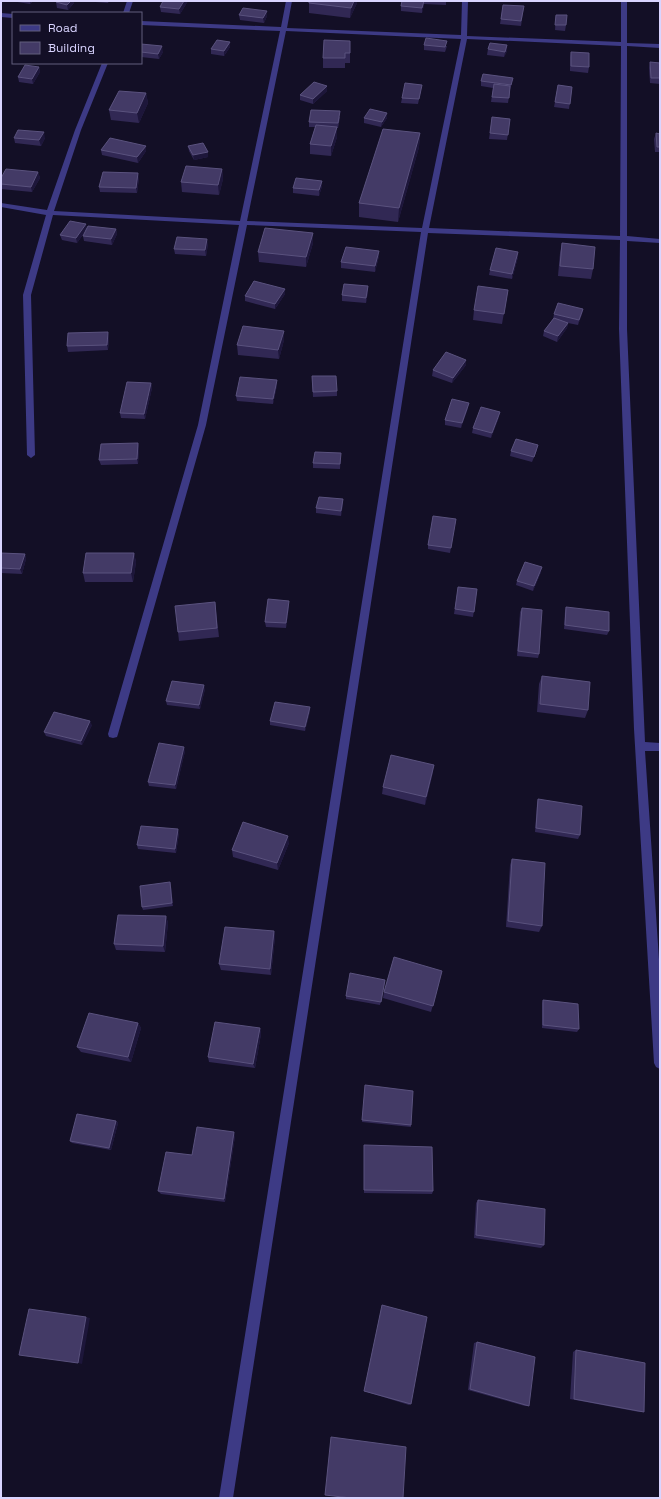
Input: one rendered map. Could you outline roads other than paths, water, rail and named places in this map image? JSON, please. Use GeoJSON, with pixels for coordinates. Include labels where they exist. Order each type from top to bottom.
{"type":"FeatureCollection","features":[{"type":"Feature","properties":{"kind":"street"},"geometry":{"type":"LineString","coordinates":[[126,12],[130,1]]}},
{"type":"Feature","properties":{"kind":"street"},"geometry":{"type":"LineString","coordinates":[[112,734],[202,425],[289,1]]}},
{"type":"Feature","properties":{"kind":"street"},"geometry":{"type":"LineString","coordinates":[[226,1498],[426,230],[464,37],[465,1]]}},
{"type":"Feature","properties":{"kind":"street"},"geometry":{"type":"LineString","coordinates":[[624,1],[623,329],[640,746],[660,1063]]}},
{"type":"Feature","properties":{"kind":"street"},"geometry":{"type":"LineString","coordinates":[[1,15],[12,16]]}},
{"type":"Feature","properties":{"kind":"street"},"geometry":{"type":"LineString","coordinates":[[142,23],[660,46]]}},
{"type":"Feature","properties":{"kind":"street"},"geometry":{"type":"LineString","coordinates":[[31,455],[26,295],[50,213],[78,130],[105,64]]}},
{"type":"Feature","properties":{"kind":"street"},"geometry":{"type":"LineString","coordinates":[[1,205],[50,213],[243,223],[623,238],[660,241]]}},
{"type":"Feature","properties":{"kind":"street"},"geometry":{"type":"LineString","coordinates":[[640,746],[660,747]]}}]}
